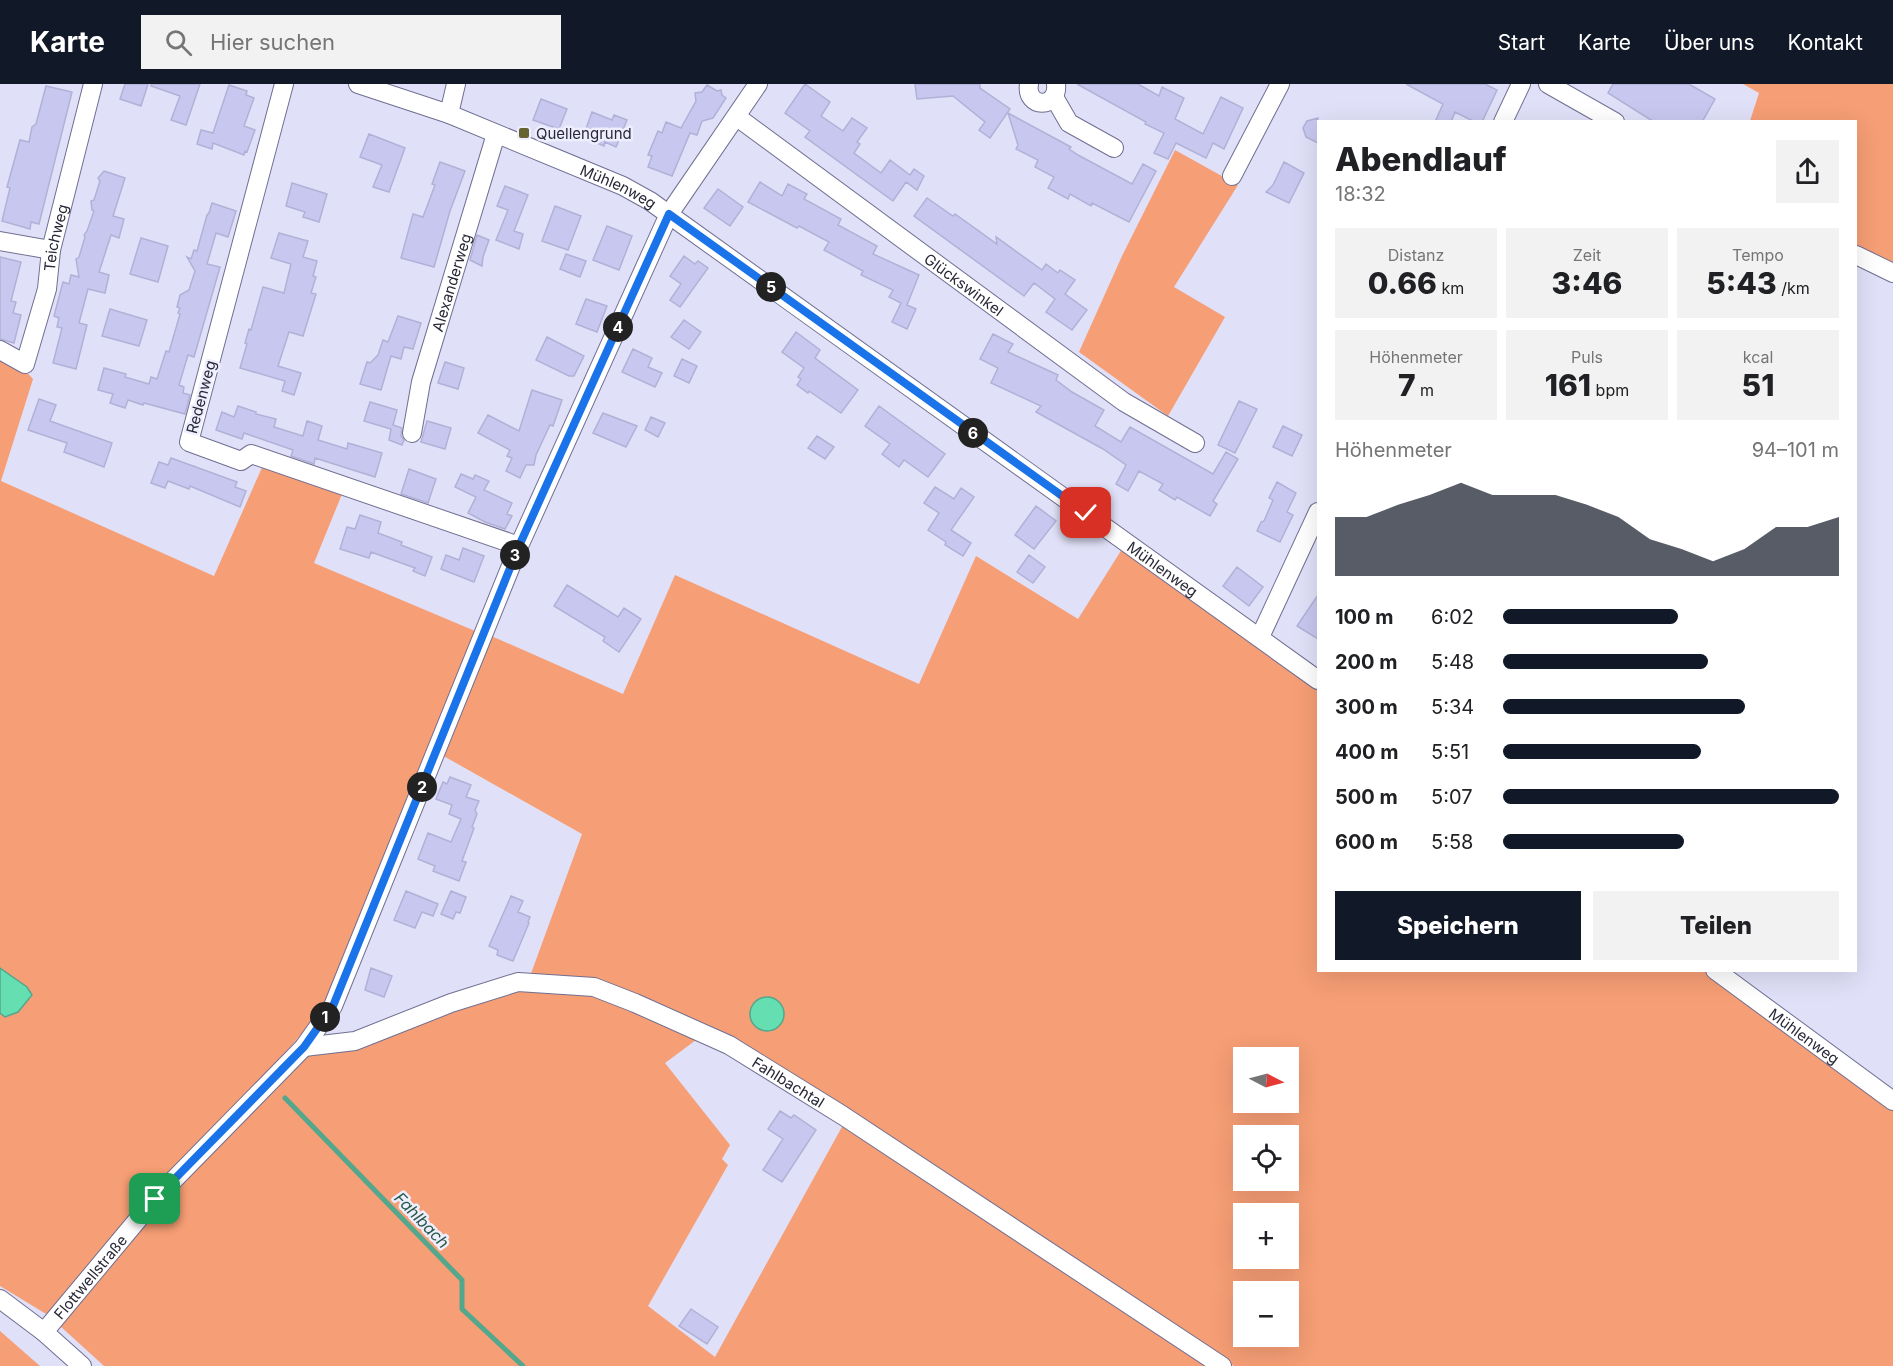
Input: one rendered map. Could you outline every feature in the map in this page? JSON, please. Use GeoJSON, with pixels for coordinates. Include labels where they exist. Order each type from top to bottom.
{"type":"FeatureCollection","features":[{"type":"Feature","properties":{"kind":"street","name":"Teichweg"},"geometry":{"type":"LineString","coordinates":[[0,350],[25,364],[47,289],[51,250],[93,84]]}},
{"type":"Feature","properties":{"kind":"street","name":"Redenweg"},"geometry":{"type":"LineString","coordinates":[[284,84],[189,442],[242,461],[251,454],[519,546]]}},
{"type":"Feature","properties":{"kind":"street","name":"Mühlenweg"},"geometry":{"type":"LineString","coordinates":[[358,84],[449,114],[624,186],[650,201],[1317,679]]}},
{"type":"Feature","properties":{"kind":"street"},"geometry":{"type":"LineString","coordinates":[[449,114],[456,84]]}},
{"type":"Feature","properties":{"kind":"street"},"geometry":{"type":"LineString","coordinates":[[1029,84],[1030,96],[1037,102],[1046,102],[1055,90]]}},
{"type":"Feature","properties":{"kind":"street"},"geometry":{"type":"LineString","coordinates":[[1233,176],[1280,84]]}},
{"type":"Feature","properties":{"kind":"street"},"geometry":{"type":"LineString","coordinates":[[1504,120],[1521,84]]}},
{"type":"Feature","properties":{"kind":"street"},"geometry":{"type":"LineString","coordinates":[[1548,84],[1611,120]]}},
{"type":"Feature","properties":{"kind":"street","name":"Flottwellstraße"},"geometry":{"type":"LineString","coordinates":[[44,1332],[155,1199],[304,1047],[333,1006],[519,546],[669,214],[737,117],[756,85]]}},
{"type":"Feature","properties":{"kind":"street"},"geometry":{"type":"LineString","coordinates":[[1055,90],[1069,123],[1114,148]]}},
{"type":"Feature","properties":{"kind":"street","name":"Glückswinkel"},"geometry":{"type":"LineString","coordinates":[[737,117],[1124,402],[1195,443]]}},
{"type":"Feature","properties":{"kind":"street","name":"Alexanderweg"},"geometry":{"type":"LineString","coordinates":[[412,433],[421,382],[496,134]]}},
{"type":"Feature","properties":{"kind":"street"},"geometry":{"type":"LineString","coordinates":[[0,241],[51,250]]}},
{"type":"Feature","properties":{"kind":"street"},"geometry":{"type":"LineString","coordinates":[[1857,255],[1893,273]]}},
{"type":"Feature","properties":{"kind":"street"},"geometry":{"type":"LineString","coordinates":[[1260,637],[1317,514]]}},
{"type":"Feature","properties":{"kind":"street","name":"Mühlenweg"},"geometry":{"type":"LineString","coordinates":[[1718,972],[1893,1101]]}},
{"type":"Feature","properties":{"kind":"street","name":"Fahlbachtal"},"geometry":{"type":"LineString","coordinates":[[304,1047],[355,1041],[451,1003],[518,982],[594,987],[729,1045],[842,1114],[1221,1366]]}},
{"type":"Feature","properties":{"kind":"street"},"geometry":{"type":"LineString","coordinates":[[0,1299],[44,1332],[82,1366]]}},
{"type":"Feature","properties":{"kind":"shaded area"},"geometry":{"type":"Polygon","coordinates":[[[1743,84],[1893,84],[1893,264],[1857,248],[1857,120],[1750,120],[1759,93],[1743,84]]]}},
{"type":"Feature","properties":{"kind":"shaded area"},"geometry":{"type":"Polygon","coordinates":[[[1175,150],[1238,185],[1174,287],[1225,317],[1168,416],[1079,352],[1122,256],[1175,150]]]}},
{"type":"Feature","properties":{"kind":"shaded area"},"geometry":{"type":"Polygon","coordinates":[[[0,355],[24,369],[33,379],[1,481],[214,576],[264,463],[344,489],[314,563],[475,631],[321,1012],[51,1317],[0,1286],[0,1013],[6,1017],[27,987],[0,968],[0,355]]]}},
{"type":"Feature","properties":{"kind":"shaded area"},"geometry":{"type":"Polygon","coordinates":[[[1124,546],[1317,686],[1317,972],[1706,972],[1893,1108],[1893,1366],[1234,1366],[807,1089],[591,984],[529,979],[582,834],[440,754],[489,635],[623,694],[675,575],[919,684],[976,556],[1078,619],[1124,546]]]}},
{"type":"Feature","properties":{"kind":"shaded area"},"geometry":{"type":"Polygon","coordinates":[[[0,968],[27,987],[32,995],[18,1012],[5,1017],[0,1013],[0,968]]]}},
{"type":"Feature","properties":{"kind":"shaded area"},"geometry":{"type":"Polygon","coordinates":[[[519,988],[587,991],[700,1037],[665,1063],[730,1145],[722,1159],[728,1165],[648,1306],[715,1357],[843,1125],[1209,1366],[104,1366],[59,1325],[155,1205],[304,1052],[519,988]]]}},
{"type":"Feature","properties":{"kind":"shaded area"},"geometry":{"type":"Polygon","coordinates":[[[767,997],[779,1002],[784,1014],[779,1026],[767,1031],[755,1026],[750,1014],[755,1002],[767,997]]]}},
{"type":"Feature","properties":{"kind":"shaded area"},"geometry":{"type":"Polygon","coordinates":[[[0,1331],[40,1366],[0,1366],[0,1331]]]}},
{"type":"Feature","properties":{"kind":"building"},"geometry":{"type":"Polygon","coordinates":[[[125,84],[148,84],[141,106],[120,99],[125,84]]]}},
{"type":"Feature","properties":{"kind":"building"},"geometry":{"type":"Polygon","coordinates":[[[151,84],[200,84],[186,125],[171,120],[180,96],[151,86],[151,84]]]}},
{"type":"Feature","properties":{"kind":"building"},"geometry":{"type":"Polygon","coordinates":[[[805,84],[830,102],[821,116],[843,131],[852,118],[867,128],[857,142],[860,144],[854,153],[881,173],[890,160],[910,175],[914,169],[924,176],[917,190],[906,182],[893,201],[805,137],[810,131],[785,113],[805,84]]]}},
{"type":"Feature","properties":{"kind":"building"},"geometry":{"type":"Polygon","coordinates":[[[915,84],[980,84],[980,88],[1010,109],[990,138],[979,130],[985,122],[953,96],[917,99],[915,84]]]}},
{"type":"Feature","properties":{"kind":"building"},"geometry":{"type":"Polygon","coordinates":[[[1077,84],[1138,84],[1159,96],[1162,87],[1184,98],[1175,119],[1203,134],[1221,97],[1243,108],[1224,149],[1213,143],[1206,158],[1176,143],[1168,159],[1154,153],[1164,133],[1077,84]]]}},
{"type":"Feature","properties":{"kind":"building"},"geometry":{"type":"Polygon","coordinates":[[[1406,84],[1485,84],[1497,90],[1483,120],[1471,120],[1455,112],[1452,120],[1436,120],[1443,104],[1406,84]]]}},
{"type":"Feature","properties":{"kind":"building"},"geometry":{"type":"Polygon","coordinates":[[[1613,84],[1689,84],[1715,99],[1703,120],[1651,120],[1608,93],[1613,84]]]}},
{"type":"Feature","properties":{"kind":"building"},"geometry":{"type":"Polygon","coordinates":[[[229,85],[247,91],[246,95],[254,98],[244,126],[255,130],[244,155],[213,143],[212,149],[197,144],[201,130],[213,133],[229,85]]]}},
{"type":"Feature","properties":{"kind":"building"},"geometry":{"type":"Polygon","coordinates":[[[707,85],[717,91],[721,90],[722,95],[726,98],[713,118],[702,121],[697,135],[690,133],[672,176],[648,167],[652,156],[648,155],[658,131],[662,133],[666,122],[681,128],[696,101],[695,93],[702,92],[707,85]]]}},
{"type":"Feature","properties":{"kind":"building"},"geometry":{"type":"Polygon","coordinates":[[[46,86],[72,92],[39,224],[31,222],[30,229],[2,221],[10,188],[7,187],[20,140],[29,142],[46,86]]]}},
{"type":"Feature","properties":{"kind":"building"},"geometry":{"type":"Polygon","coordinates":[[[541,99],[567,109],[559,129],[533,120],[541,99]]]}},
{"type":"Feature","properties":{"kind":"building"},"geometry":{"type":"Polygon","coordinates":[[[592,112],[612,120],[614,115],[627,120],[616,147],[605,142],[604,146],[583,137],[592,112]]]}},
{"type":"Feature","properties":{"kind":"building"},"geometry":{"type":"Polygon","coordinates":[[[1008,113],[1132,184],[1143,164],[1156,171],[1129,222],[1092,203],[1091,206],[1070,194],[1068,199],[1048,188],[1054,177],[1035,167],[1038,160],[1016,149],[1018,145],[1008,113]]]}},
{"type":"Feature","properties":{"kind":"building"},"geometry":{"type":"Polygon","coordinates":[[[1318,118],[1317,142],[1306,137],[1303,128],[1307,121],[1318,118]]]}},
{"type":"Feature","properties":{"kind":"building"},"geometry":{"type":"Polygon","coordinates":[[[369,134],[405,148],[389,192],[373,187],[382,165],[360,157],[369,134]]]}},
{"type":"Feature","properties":{"kind":"building"},"geometry":{"type":"Polygon","coordinates":[[[440,162],[465,171],[450,211],[434,267],[401,258],[413,214],[423,217],[435,185],[432,184],[440,162]]]}},
{"type":"Feature","properties":{"kind":"building"},"geometry":{"type":"Polygon","coordinates":[[[1284,162],[1304,173],[1289,203],[1266,192],[1273,185],[1284,162]]]}},
{"type":"Feature","properties":{"kind":"building"},"geometry":{"type":"Polygon","coordinates":[[[104,171],[125,178],[113,216],[124,219],[119,238],[111,235],[99,272],[109,275],[105,293],[88,289],[79,323],[87,325],[76,369],[53,363],[62,328],[57,327],[59,318],[54,316],[63,282],[69,284],[71,275],[79,277],[76,259],[79,257],[84,235],[94,211],[91,201],[94,200],[100,181],[98,178],[104,171]]]}},
{"type":"Feature","properties":{"kind":"building"},"geometry":{"type":"Polygon","coordinates":[[[760,182],[782,196],[788,184],[807,194],[804,199],[841,219],[838,225],[877,246],[873,254],[919,275],[907,305],[916,309],[907,329],[892,322],[901,303],[889,297],[893,290],[861,275],[863,271],[824,250],[829,242],[748,202],[760,182]]]}},
{"type":"Feature","properties":{"kind":"building"},"geometry":{"type":"Polygon","coordinates":[[[292,183],[327,194],[319,222],[303,217],[305,212],[286,206],[292,183]]]}},
{"type":"Feature","properties":{"kind":"building"},"geometry":{"type":"Polygon","coordinates":[[[505,186],[528,195],[514,231],[523,234],[519,249],[496,240],[508,210],[497,206],[505,186]]]}},
{"type":"Feature","properties":{"kind":"building"},"geometry":{"type":"Polygon","coordinates":[[[718,189],[743,207],[730,226],[704,208],[718,189]]]}},
{"type":"Feature","properties":{"kind":"building"},"geometry":{"type":"Polygon","coordinates":[[[927,198],[953,216],[955,214],[997,244],[996,237],[1042,270],[1046,264],[1058,273],[1060,270],[1075,280],[1065,294],[1087,310],[1072,330],[1046,312],[1055,299],[1034,283],[1024,296],[914,216],[927,198]]]}},
{"type":"Feature","properties":{"kind":"building"},"geometry":{"type":"Polygon","coordinates":[[[212,203],[236,211],[228,237],[216,233],[207,264],[220,267],[194,357],[188,355],[179,385],[184,387],[183,393],[190,395],[185,414],[128,400],[125,408],[110,403],[113,394],[98,390],[104,368],[149,384],[151,377],[157,379],[166,351],[169,352],[180,314],[178,313],[180,308],[177,307],[180,295],[189,290],[195,271],[187,257],[191,259],[194,250],[197,251],[212,203]]]}},
{"type":"Feature","properties":{"kind":"building"},"geometry":{"type":"Polygon","coordinates":[[[555,206],[581,216],[568,250],[542,241],[555,206]]]}},
{"type":"Feature","properties":{"kind":"building"},"geometry":{"type":"Polygon","coordinates":[[[607,226],[632,236],[619,270],[593,260],[607,226]]]}},
{"type":"Feature","properties":{"kind":"building"},"geometry":{"type":"Polygon","coordinates":[[[279,233],[308,241],[303,257],[317,261],[313,276],[316,277],[311,293],[316,294],[303,336],[289,332],[278,366],[301,373],[294,395],[282,391],[285,381],[240,368],[247,344],[245,343],[263,287],[284,293],[291,264],[271,258],[279,233]]]}},
{"type":"Feature","properties":{"kind":"building"},"geometry":{"type":"Polygon","coordinates":[[[477,235],[489,240],[482,266],[470,260],[477,235]]]}},
{"type":"Feature","properties":{"kind":"building"},"geometry":{"type":"Polygon","coordinates":[[[141,238],[168,246],[158,282],[130,274],[141,238]]]}},
{"type":"Feature","properties":{"kind":"building"},"geometry":{"type":"Polygon","coordinates":[[[566,254],[586,261],[580,277],[560,269],[566,254]]]}},
{"type":"Feature","properties":{"kind":"building"},"geometry":{"type":"Polygon","coordinates":[[[684,256],[695,264],[698,261],[708,268],[680,307],[670,300],[681,284],[670,276],[684,256]]]}},
{"type":"Feature","properties":{"kind":"building"},"geometry":{"type":"Polygon","coordinates":[[[0,257],[21,262],[11,301],[16,302],[13,313],[21,315],[14,343],[0,339],[0,257]]]}},
{"type":"Feature","properties":{"kind":"building"},"geometry":{"type":"Polygon","coordinates":[[[586,299],[607,306],[597,332],[576,324],[586,299]]]}},
{"type":"Feature","properties":{"kind":"building"},"geometry":{"type":"Polygon","coordinates":[[[110,309],[147,320],[139,346],[102,336],[110,309]]]}},
{"type":"Feature","properties":{"kind":"building"},"geometry":{"type":"Polygon","coordinates":[[[398,316],[421,323],[413,349],[404,347],[401,359],[391,356],[381,390],[360,384],[367,362],[370,363],[378,355],[383,340],[388,342],[398,316]]]}},
{"type":"Feature","properties":{"kind":"building"},"geometry":{"type":"Polygon","coordinates":[[[684,320],[701,332],[689,349],[671,337],[684,320]]]}},
{"type":"Feature","properties":{"kind":"building"},"geometry":{"type":"Polygon","coordinates":[[[796,332],[820,350],[815,358],[858,390],[841,413],[797,385],[801,379],[798,377],[804,368],[782,352],[796,332]]]}},
{"type":"Feature","properties":{"kind":"building"},"geometry":{"type":"Polygon","coordinates":[[[993,334],[1013,344],[1008,352],[1058,375],[1056,380],[1104,410],[1095,426],[1121,442],[1130,427],[1213,474],[1226,452],[1238,459],[1213,501],[1217,504],[1210,516],[1177,497],[1175,500],[1159,490],[1163,484],[1139,471],[1128,491],[1116,484],[1126,465],[1103,449],[1036,412],[1041,406],[991,383],[998,368],[980,359],[993,334]]]}},
{"type":"Feature","properties":{"kind":"building"},"geometry":{"type":"Polygon","coordinates":[[[547,337],[584,356],[574,376],[569,376],[536,360],[547,337]]]}},
{"type":"Feature","properties":{"kind":"building"},"geometry":{"type":"Polygon","coordinates":[[[633,349],[652,358],[648,367],[662,373],[655,387],[622,372],[633,349]]]}},
{"type":"Feature","properties":{"kind":"building"},"geometry":{"type":"Polygon","coordinates":[[[682,359],[697,366],[689,383],[674,376],[682,359]]]}},
{"type":"Feature","properties":{"kind":"building"},"geometry":{"type":"Polygon","coordinates":[[[445,362],[464,368],[458,389],[438,383],[445,362]]]}},
{"type":"Feature","properties":{"kind":"building"},"geometry":{"type":"Polygon","coordinates":[[[532,390],[562,400],[553,426],[550,425],[536,455],[534,465],[526,465],[520,478],[506,471],[512,458],[507,456],[510,450],[478,433],[488,415],[519,431],[532,390]]]}},
{"type":"Feature","properties":{"kind":"building"},"geometry":{"type":"Polygon","coordinates":[[[39,399],[56,405],[50,421],[112,443],[104,467],[64,452],[67,443],[28,430],[39,399]]]}},
{"type":"Feature","properties":{"kind":"building"},"geometry":{"type":"Polygon","coordinates":[[[1239,401],[1257,409],[1235,453],[1218,445],[1239,401]]]}},
{"type":"Feature","properties":{"kind":"building"},"geometry":{"type":"Polygon","coordinates":[[[370,402],[397,410],[393,425],[402,428],[401,436],[404,440],[402,445],[389,440],[391,429],[364,421],[370,402]]]}},
{"type":"Feature","properties":{"kind":"building"},"geometry":{"type":"Polygon","coordinates":[[[238,406],[276,419],[274,427],[303,436],[307,421],[322,426],[318,440],[347,449],[348,443],[382,453],[375,477],[315,458],[314,464],[291,456],[293,450],[244,433],[242,439],[216,430],[222,412],[234,417],[238,406]]]}},
{"type":"Feature","properties":{"kind":"building"},"geometry":{"type":"Polygon","coordinates":[[[879,406],[945,454],[928,477],[904,460],[899,467],[882,454],[890,444],[865,426],[879,406]]]}},
{"type":"Feature","properties":{"kind":"building"},"geometry":{"type":"Polygon","coordinates":[[[603,413],[637,426],[626,447],[593,433],[603,413]]]}},
{"type":"Feature","properties":{"kind":"building"},"geometry":{"type":"Polygon","coordinates":[[[651,417],[665,423],[658,437],[645,430],[651,417]]]}},
{"type":"Feature","properties":{"kind":"building"},"geometry":{"type":"Polygon","coordinates":[[[427,421],[451,428],[445,449],[421,442],[427,421]]]}},
{"type":"Feature","properties":{"kind":"building"},"geometry":{"type":"Polygon","coordinates":[[[1283,426],[1302,435],[1292,456],[1273,447],[1283,426]]]}},
{"type":"Feature","properties":{"kind":"building"},"geometry":{"type":"Polygon","coordinates":[[[817,436],[834,447],[825,459],[808,448],[817,436]]]}},
{"type":"Feature","properties":{"kind":"building"},"geometry":{"type":"Polygon","coordinates":[[[171,458],[237,482],[235,487],[246,491],[240,507],[190,486],[189,489],[168,481],[165,488],[151,483],[159,462],[168,465],[171,458]]]}},
{"type":"Feature","properties":{"kind":"building"},"geometry":{"type":"Polygon","coordinates":[[[409,469],[436,479],[428,503],[401,494],[409,469]]]}},
{"type":"Feature","properties":{"kind":"building"},"geometry":{"type":"Polygon","coordinates":[[[461,474],[473,479],[475,475],[489,481],[484,490],[512,503],[507,514],[512,516],[505,529],[468,513],[476,497],[455,487],[461,474]]]}},
{"type":"Feature","properties":{"kind":"building"},"geometry":{"type":"Polygon","coordinates":[[[1277,482],[1296,493],[1287,512],[1293,515],[1280,542],[1257,531],[1273,500],[1269,498],[1277,482]]]}},
{"type":"Feature","properties":{"kind":"building"},"geometry":{"type":"Polygon","coordinates":[[[935,487],[954,499],[961,488],[974,497],[951,530],[971,543],[963,556],[945,545],[946,542],[928,530],[939,513],[924,503],[935,487]]]}},
{"type":"Feature","properties":{"kind":"building"},"geometry":{"type":"Polygon","coordinates":[[[1036,506],[1056,521],[1034,549],[1015,535],[1036,506]]]}},
{"type":"Feature","properties":{"kind":"building"},"geometry":{"type":"Polygon","coordinates":[[[360,515],[381,522],[378,533],[432,557],[425,576],[413,571],[415,568],[371,552],[369,558],[340,549],[347,527],[355,529],[360,515]]]}},
{"type":"Feature","properties":{"kind":"building"},"geometry":{"type":"Polygon","coordinates":[[[463,548],[484,556],[474,582],[441,569],[446,555],[459,560],[463,548]]]}},
{"type":"Feature","properties":{"kind":"building"},"geometry":{"type":"Polygon","coordinates":[[[1029,555],[1045,567],[1033,583],[1017,572],[1029,555]]]}},
{"type":"Feature","properties":{"kind":"building"},"geometry":{"type":"Polygon","coordinates":[[[1237,567],[1263,587],[1249,606],[1223,586],[1237,567]]]}},
{"type":"Feature","properties":{"kind":"building"},"geometry":{"type":"Polygon","coordinates":[[[567,585],[618,617],[624,608],[641,619],[619,652],[603,641],[605,637],[554,606],[567,585]]]}},
{"type":"Feature","properties":{"kind":"building"},"geometry":{"type":"Polygon","coordinates":[[[1317,596],[1317,638],[1297,626],[1317,596]]]}},
{"type":"Feature","properties":{"kind":"building"},"geometry":{"type":"Polygon","coordinates":[[[450,777],[471,785],[466,797],[479,801],[475,810],[477,814],[472,827],[474,828],[462,861],[466,862],[459,881],[433,871],[435,866],[418,859],[428,833],[451,842],[461,819],[449,814],[452,805],[436,799],[443,782],[447,784],[450,777]]]}},
{"type":"Feature","properties":{"kind":"building"},"geometry":{"type":"Polygon","coordinates":[[[406,891],[438,904],[433,916],[422,912],[415,928],[394,920],[406,891]]]}},
{"type":"Feature","properties":{"kind":"building"},"geometry":{"type":"Polygon","coordinates":[[[451,891],[466,897],[460,913],[456,912],[453,919],[441,914],[451,891]]]}},
{"type":"Feature","properties":{"kind":"building"},"geometry":{"type":"Polygon","coordinates":[[[511,896],[523,901],[518,912],[530,917],[513,961],[497,955],[498,950],[489,946],[511,896]]]}},
{"type":"Feature","properties":{"kind":"building"},"geometry":{"type":"Polygon","coordinates":[[[371,968],[392,976],[384,997],[365,990],[371,968]]]}},
{"type":"Feature","properties":{"kind":"building"},"geometry":{"type":"Polygon","coordinates":[[[780,1111],[791,1118],[794,1115],[816,1130],[782,1182],[763,1170],[783,1139],[768,1129],[780,1111]]]}},
{"type":"Feature","properties":{"kind":"building"},"geometry":{"type":"Polygon","coordinates":[[[691,1309],[718,1327],[707,1344],[679,1326],[691,1309]]]}},
{"type":"Feature","properties":{"kind":"waterway","name":"Fahlbach"},"geometry":{"type":"LineString","coordinates":[[285,1098],[462,1280],[462,1309],[523,1366]]}},
{"type":"Feature","properties":{"kind":"place","name":"Quellengrund"},"geometry":{"type":"Point","coordinates":[524,133]}},
{"type":"Feature","properties":{"kind":"route"},"geometry":{"type":"LineString","coordinates":[[155,1199],[304,1047],[333,1006],[519,546],[669,214],[1086,513]]}}]}
